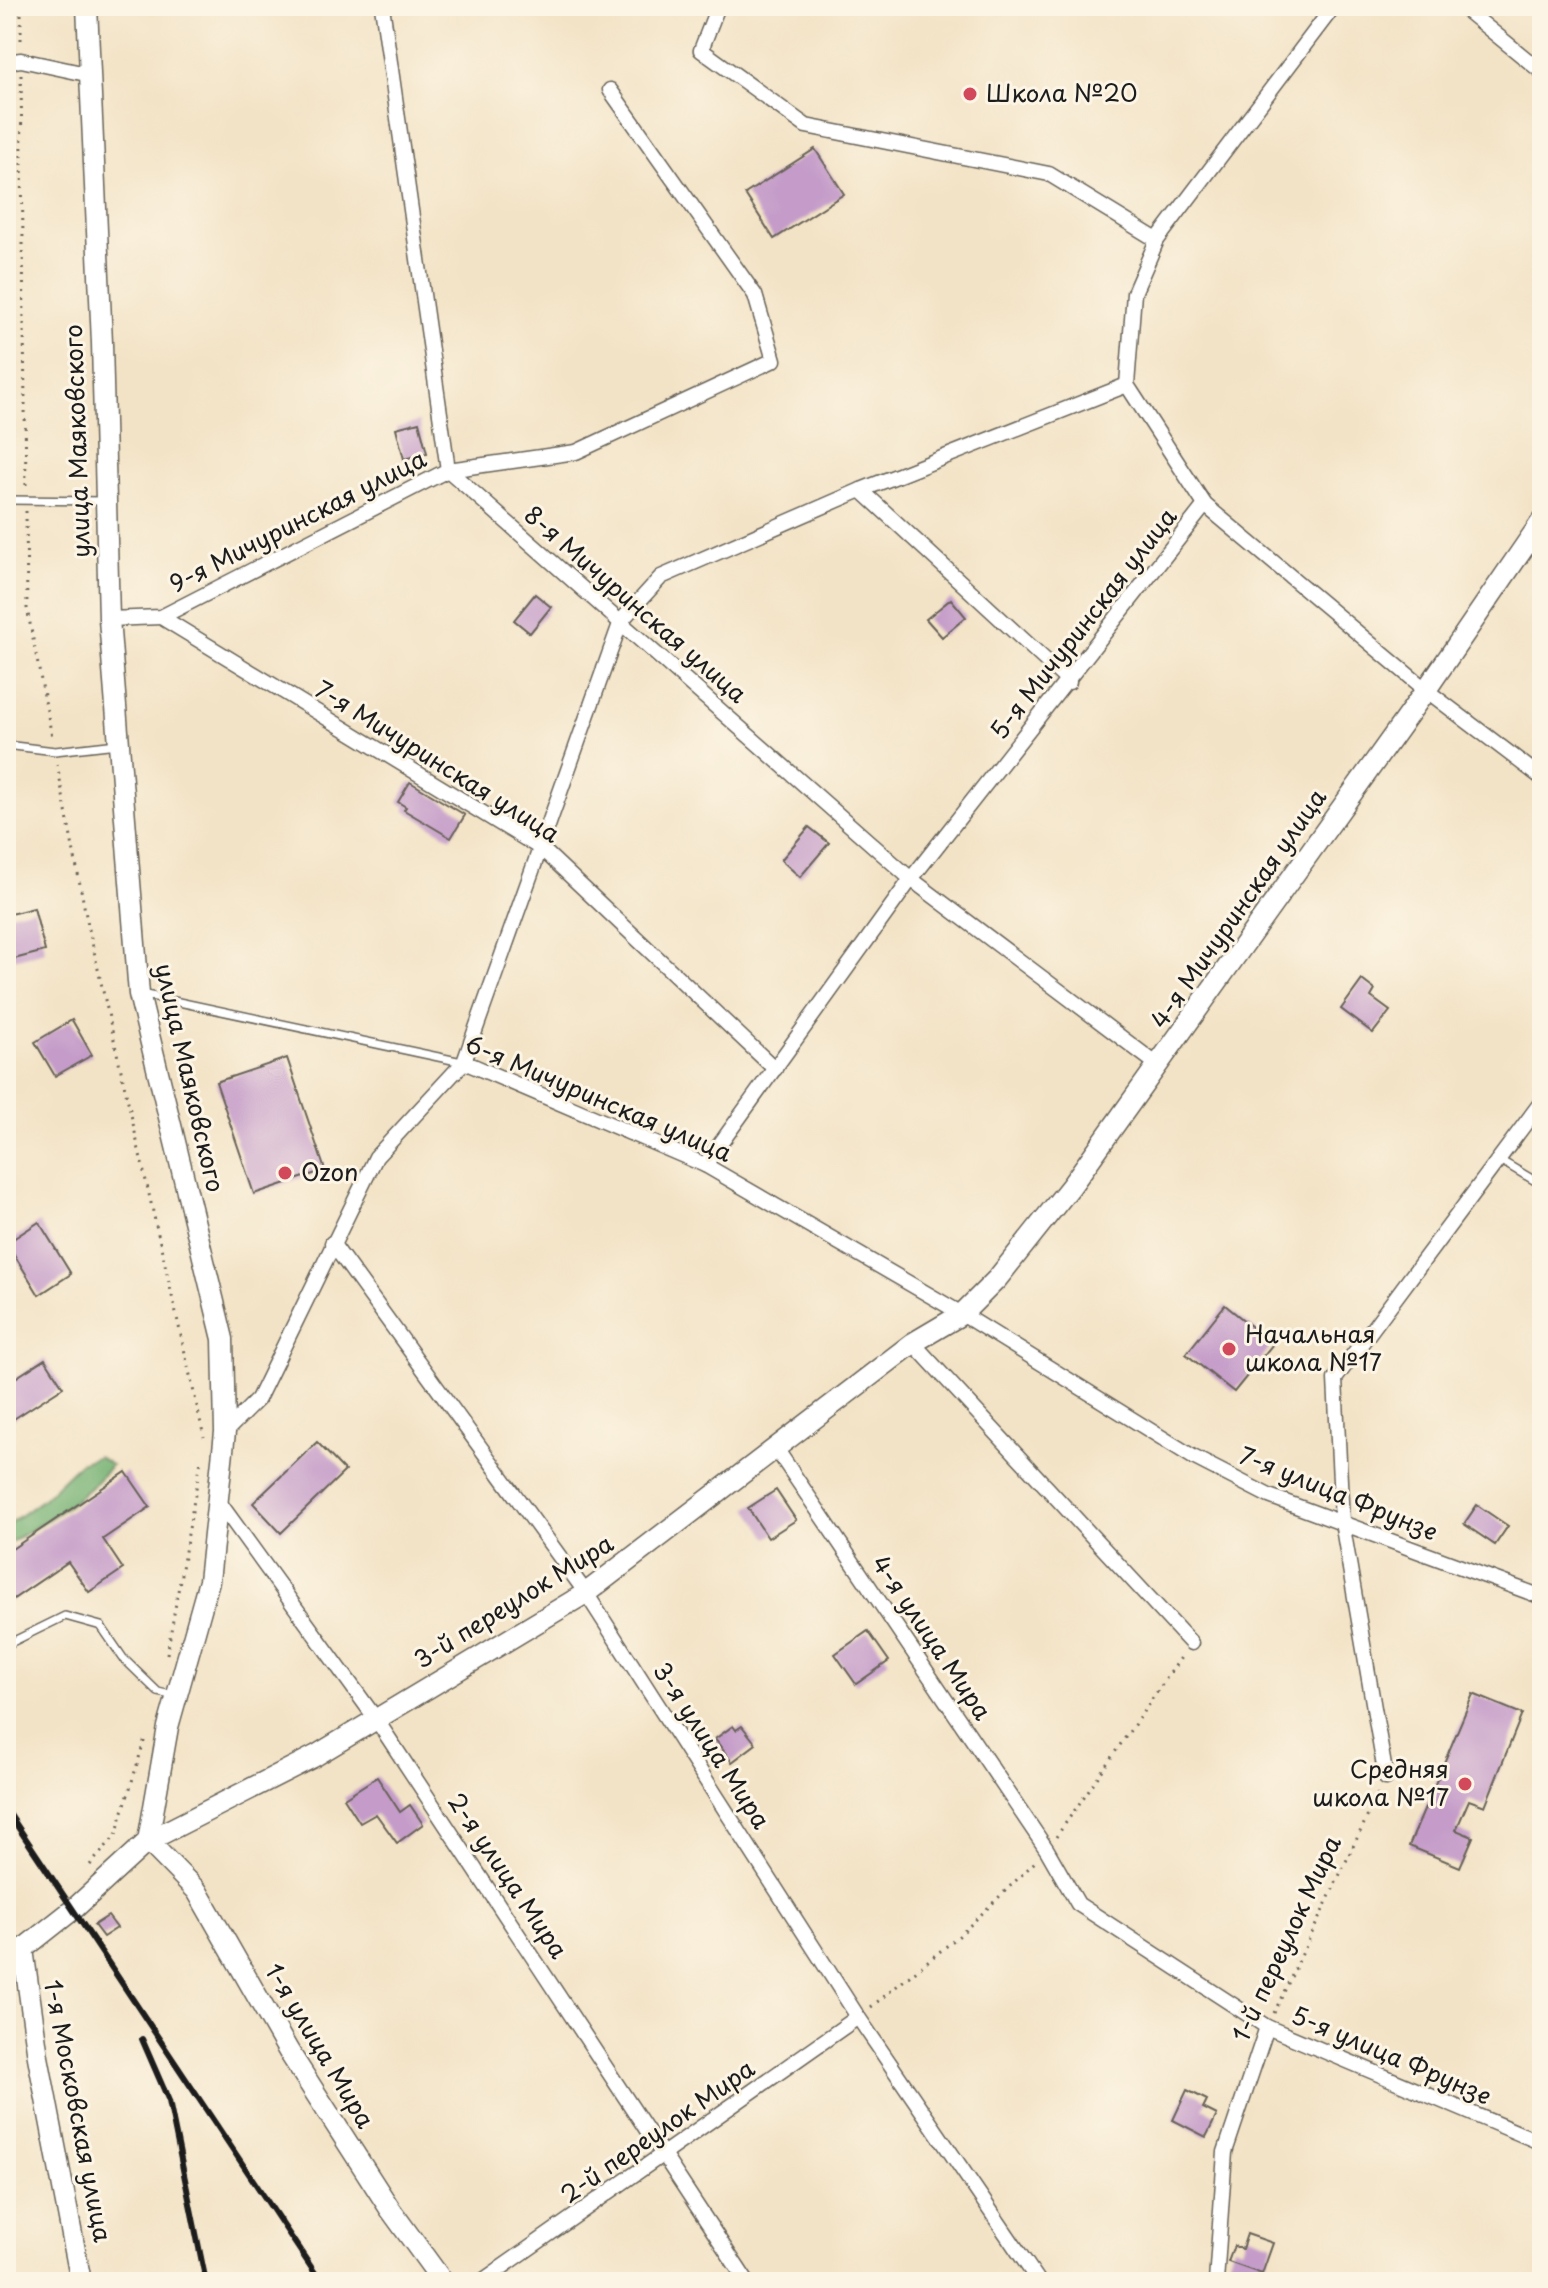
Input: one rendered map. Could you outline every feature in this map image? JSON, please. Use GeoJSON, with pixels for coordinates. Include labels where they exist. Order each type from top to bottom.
{"type":"FeatureCollection","features":[{"type":"Feature","properties":{"kind":"main road","name":"улица Маяковского"},"geometry":{"type":"LineString","coordinates":[[87,6],[109,619],[139,994],[223,1339],[225,1432],[209,1581],[168,1727],[148,1841]]}},
{"type":"Feature","properties":{"kind":"main road","name":"4-я Мичуринская улица"},"geometry":{"type":"LineString","coordinates":[[962,1314],[997,1279],[1159,1066],[1542,521]]}},
{"type":"Feature","properties":{"kind":"main road","name":"3-й переулок Мира"},"geometry":{"type":"LineString","coordinates":[[148,1841],[315,1756],[586,1593],[777,1450],[913,1343],[962,1314]]}},
{"type":"Feature","properties":{"kind":"main road"},"geometry":{"type":"LineString","coordinates":[[15,1952],[148,1841]]}},
{"type":"Feature","properties":{"kind":"main road","name":"1-я улица Мира"},"geometry":{"type":"LineString","coordinates":[[148,1841],[197,1891],[289,2052],[390,2209],[443,2282]]}},
{"type":"Feature","properties":{"kind":"main road","name":"1-я Московская улица"},"geometry":{"type":"LineString","coordinates":[[15,1952],[81,2282]]}},
{"type":"Feature","properties":{"kind":"street"},"geometry":{"type":"LineString","coordinates":[[382,6],[448,470]]}},
{"type":"Feature","properties":{"kind":"street"},"geometry":{"type":"LineString","coordinates":[[718,6],[701,50],[806,126],[1049,174],[1157,240]]}},
{"type":"Feature","properties":{"kind":"street"},"geometry":{"type":"LineString","coordinates":[[225,1432],[258,1399],[376,1157],[464,1062],[621,621],[661,577],[861,490],[1127,385],[1134,293],[1157,240],[1334,6]]}},
{"type":"Feature","properties":{"kind":"street"},"geometry":{"type":"LineString","coordinates":[[1461,6],[1542,72]]}},
{"type":"Feature","properties":{"kind":"street"},"geometry":{"type":"LineString","coordinates":[[14,61],[91,75]]}},
{"type":"Feature","properties":{"kind":"street","name":"9-я Мичуринская улица"},"geometry":{"type":"LineString","coordinates":[[109,619],[161,617],[448,470],[576,452],[774,360],[755,295],[610,90]]}},
{"type":"Feature","properties":{"kind":"street","name":"5-я Мичуринская улица"},"geometry":{"type":"LineString","coordinates":[[705,1165],[911,879],[1069,682],[1205,505],[1127,385]]}},
{"type":"Feature","properties":{"kind":"street","name":"8-я Мичуринская улица"},"geometry":{"type":"LineString","coordinates":[[448,470],[911,879],[1159,1066]]}},
{"type":"Feature","properties":{"kind":"street"},"geometry":{"type":"LineString","coordinates":[[861,490],[1069,682]]}},
{"type":"Feature","properties":{"kind":"street"},"geometry":{"type":"LineString","coordinates":[[1205,505],[1426,690],[1542,778]]}},
{"type":"Feature","properties":{"kind":"street","name":"7-я Мичуринская улица"},"geometry":{"type":"LineString","coordinates":[[161,617],[542,849],[775,1069]]}},
{"type":"Feature","properties":{"kind":"street","name":"6-я Мичуринская улица"},"geometry":{"type":"LineString","coordinates":[[464,1062],[705,1165],[962,1314]]}},
{"type":"Feature","properties":{"kind":"street"},"geometry":{"type":"LineString","coordinates":[[1386,1778],[1342,1522],[1335,1379],[1542,1101]]}},
{"type":"Feature","properties":{"kind":"street","name":"3-я улица Мира"},"geometry":{"type":"LineString","coordinates":[[332,1243],[586,1593],[858,2017],[1039,2282]]}},
{"type":"Feature","properties":{"kind":"street","name":"7-я улица Фрунзе"},"geometry":{"type":"LineString","coordinates":[[962,1314],[1193,1457],[1269,1496],[1542,1597]]}},
{"type":"Feature","properties":{"kind":"street"},"geometry":{"type":"LineString","coordinates":[[913,1343],[1191,1643]]}},
{"type":"Feature","properties":{"kind":"street","name":"4-я улица Мира"},"geometry":{"type":"LineString","coordinates":[[777,1450],[1047,1850]]}},
{"type":"Feature","properties":{"kind":"street","name":"2-я улица Мира"},"geometry":{"type":"LineString","coordinates":[[219,1502],[376,1719],[747,2282]]}},
{"type":"Feature","properties":{"kind":"street","name":"5-я улица Фрунзе"},"geometry":{"type":"LineString","coordinates":[[1047,1850],[1078,1904],[1267,2027],[1542,2143]]}},
{"type":"Feature","properties":{"kind":"street","name":"2-й переулок Мира"},"geometry":{"type":"LineString","coordinates":[[481,2282],[666,2155],[858,2017]]}},
{"type":"Feature","properties":{"kind":"street","name":"1-й переулок Мира"},"geometry":{"type":"LineString","coordinates":[[1216,2282],[1225,2152],[1267,2027]]}},
{"type":"Feature","properties":{"kind":"lane"},"geometry":{"type":"LineString","coordinates":[[6,500],[106,501]]}},
{"type":"Feature","properties":{"kind":"lane"},"geometry":{"type":"LineString","coordinates":[[6,745],[55,751],[119,743]]}},
{"type":"Feature","properties":{"kind":"lane","name":"6-я Мичуринская улица"},"geometry":{"type":"LineString","coordinates":[[139,994],[464,1062]]}},
{"type":"Feature","properties":{"kind":"lane"},"geometry":{"type":"LineString","coordinates":[[1498,1159],[1542,1185]]}},
{"type":"Feature","properties":{"kind":"lane"},"geometry":{"type":"LineString","coordinates":[[10,1643],[65,1616],[101,1626],[123,1658],[158,1692],[177,1696]]}},
{"type":"Feature","properties":{"kind":"path"},"geometry":{"type":"LineString","coordinates":[[21,6],[14,61],[27,608],[86,916],[204,1440]]}},
{"type":"Feature","properties":{"kind":"path"},"geometry":{"type":"LineString","coordinates":[[166,1659],[202,1455]]}},
{"type":"Feature","properties":{"kind":"path"},"geometry":{"type":"LineString","coordinates":[[86,1870],[116,1835],[146,1735]]}},
{"type":"Feature","properties":{"kind":"path","name":"1-й переулок Мира"},"geometry":{"type":"LineString","coordinates":[[1267,2027],[1386,1778]]}},
{"type":"Feature","properties":{"kind":"path"},"geometry":{"type":"LineString","coordinates":[[6,1926],[23,1925],[32,1919]]}},
{"type":"Feature","properties":{"kind":"green space"},"geometry":{"type":"Polygon","coordinates":[[[98,1456],[111,1465],[100,1478],[62,1510],[6,1545],[6,1526],[43,1499],[80,1463],[98,1456]]]}},
{"type":"Feature","properties":{"kind":"building"},"geometry":{"type":"Polygon","coordinates":[[[815,149],[844,194],[774,239],[745,194],[815,149]]]}},
{"type":"Feature","properties":{"kind":"building"},"geometry":{"type":"Polygon","coordinates":[[[419,422],[427,453],[404,459],[396,428],[419,422]]]}},
{"type":"Feature","properties":{"kind":"building"},"geometry":{"type":"Polygon","coordinates":[[[535,594],[551,607],[530,633],[514,620],[535,594]]]}},
{"type":"Feature","properties":{"kind":"building"},"geometry":{"type":"Polygon","coordinates":[[[951,599],[966,617],[942,637],[926,619],[951,599]]]}},
{"type":"Feature","properties":{"kind":"building"},"geometry":{"type":"Polygon","coordinates":[[[410,782],[465,815],[451,838],[404,810],[406,807],[398,802],[410,782]]]}},
{"type":"Feature","properties":{"kind":"building"},"geometry":{"type":"Polygon","coordinates":[[[809,827],[829,843],[800,877],[781,860],[809,827]]]}},
{"type":"Feature","properties":{"kind":"building"},"geometry":{"type":"Polygon","coordinates":[[[34,908],[45,951],[14,959],[6,915],[34,908]]]}},
{"type":"Feature","properties":{"kind":"building"},"geometry":{"type":"Polygon","coordinates":[[[1362,980],[1375,990],[1371,997],[1390,1011],[1373,1033],[1341,1009],[1362,980]]]}},
{"type":"Feature","properties":{"kind":"building"},"geometry":{"type":"Polygon","coordinates":[[[72,1020],[92,1055],[55,1076],[35,1042],[72,1020]]]}},
{"type":"Feature","properties":{"kind":"building"},"geometry":{"type":"Polygon","coordinates":[[[287,1058],[325,1170],[254,1194],[216,1082],[287,1058]]]}},
{"type":"Feature","properties":{"kind":"building"},"geometry":{"type":"Polygon","coordinates":[[[39,1222],[71,1274],[39,1295],[7,1243],[39,1222]]]}},
{"type":"Feature","properties":{"kind":"building","name":"Начальная школа №17"},"geometry":{"type":"Polygon","coordinates":[[[1225,1305],[1273,1344],[1234,1392],[1186,1354],[1225,1305]]]}},
{"type":"Feature","properties":{"kind":"building"},"geometry":{"type":"Polygon","coordinates":[[[45,1359],[63,1387],[6,1424],[6,1384],[45,1359]]]}},
{"type":"Feature","properties":{"kind":"building"},"geometry":{"type":"Polygon","coordinates":[[[317,1442],[345,1471],[281,1533],[253,1503],[317,1442]]]}},
{"type":"Feature","properties":{"kind":"building"},"geometry":{"type":"Polygon","coordinates":[[[126,1472],[150,1507],[103,1539],[123,1569],[89,1592],[68,1562],[6,1604],[6,1553],[126,1472]]]}},
{"type":"Feature","properties":{"kind":"building"},"geometry":{"type":"Polygon","coordinates":[[[776,1490],[796,1520],[768,1538],[748,1508],[776,1490]]]}},
{"type":"Feature","properties":{"kind":"building"},"geometry":{"type":"Polygon","coordinates":[[[1477,1505],[1508,1526],[1495,1545],[1464,1524],[1477,1505]]]}},
{"type":"Feature","properties":{"kind":"building"},"geometry":{"type":"Polygon","coordinates":[[[868,1631],[889,1661],[856,1684],[835,1654],[868,1631]]]}},
{"type":"Feature","properties":{"kind":"building","name":"Средняя школа №17"},"geometry":{"type":"Polygon","coordinates":[[[1473,1694],[1522,1714],[1485,1806],[1469,1800],[1456,1830],[1473,1837],[1460,1867],[1409,1846],[1473,1694]]]}},
{"type":"Feature","properties":{"kind":"building"},"geometry":{"type":"Polygon","coordinates":[[[733,1726],[736,1730],[742,1726],[756,1744],[732,1762],[715,1739],[733,1726]]]}},
{"type":"Feature","properties":{"kind":"building"},"geometry":{"type":"Polygon","coordinates":[[[377,1777],[400,1812],[410,1805],[423,1824],[397,1843],[376,1814],[360,1823],[344,1798],[377,1777]]]}},
{"type":"Feature","properties":{"kind":"building"},"geometry":{"type":"Polygon","coordinates":[[[108,1916],[117,1928],[103,1937],[94,1925],[108,1916]]]}},
{"type":"Feature","properties":{"kind":"building"},"geometry":{"type":"Polygon","coordinates":[[[1187,2090],[1207,2100],[1203,2108],[1217,2115],[1206,2137],[1173,2120],[1187,2090]]]}},
{"type":"Feature","properties":{"kind":"building"},"geometry":{"type":"Polygon","coordinates":[[[1247,2234],[1273,2243],[1262,2274],[1228,2262],[1234,2246],[1242,2249],[1247,2234]]]}},
{"type":"Feature","properties":{"kind":"railway"},"geometry":{"type":"LineString","coordinates":[[6,1809],[321,2282]]}},
{"type":"Feature","properties":{"kind":"railway"},"geometry":{"type":"LineString","coordinates":[[142,2039],[169,2101],[206,2282]]}},
{"type":"Feature","properties":{"kind":"place","name":"Школа №20"},"geometry":{"type":"Point","coordinates":[970,94]}},
{"type":"Feature","properties":{"kind":"place","name":"Ozon"},"geometry":{"type":"Point","coordinates":[285,1173]}},
{"type":"Feature","properties":{"kind":"place","name":"Начальная школа №17"},"geometry":{"type":"Point","coordinates":[1229,1349]}},
{"type":"Feature","properties":{"kind":"place","name":"Средняя школа №17"},"geometry":{"type":"Point","coordinates":[1465,1784]}}]}
